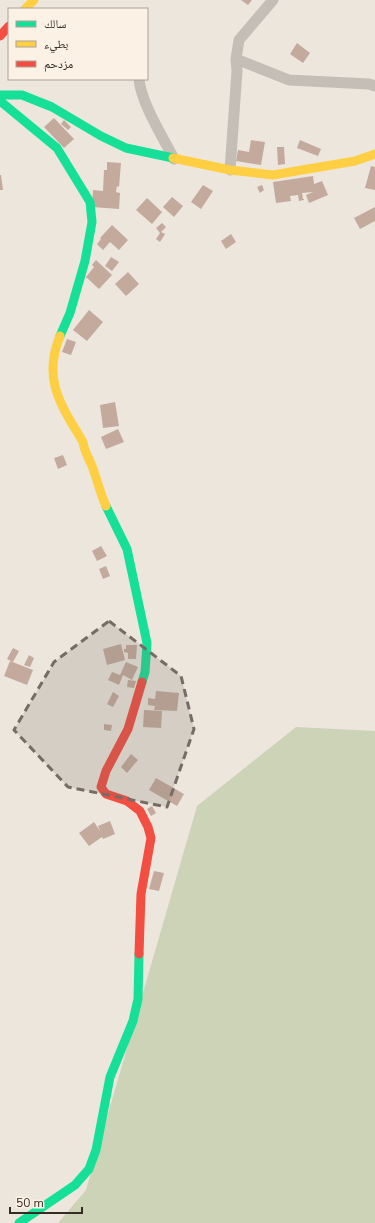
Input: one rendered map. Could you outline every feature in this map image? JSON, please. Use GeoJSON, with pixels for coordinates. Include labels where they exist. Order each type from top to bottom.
{"type":"FeatureCollection","features":[{"type":"Feature","properties":{"kind":"street"},"geometry":{"type":"LineString","coordinates":[[27,8],[34,0]]}},
{"type":"Feature","properties":{"kind":"street"},"geometry":{"type":"LineString","coordinates":[[230,170],[237,71],[236,59],[239,40],[273,0]]}},
{"type":"Feature","properties":{"kind":"street"},"geometry":{"type":"LineString","coordinates":[[0,36],[8,27]]}},
{"type":"Feature","properties":{"kind":"street"},"geometry":{"type":"LineString","coordinates":[[236,59],[289,80],[369,84],[375,86]]}},
{"type":"Feature","properties":{"kind":"street"},"geometry":{"type":"LineString","coordinates":[[139,80],[145,103],[174,159]]}},
{"type":"Feature","properties":{"kind":"street"},"geometry":{"type":"LineString","coordinates":[[0,95],[22,95],[52,107],[101,136],[126,148],[230,170],[273,175],[355,161],[375,154]]}},
{"type":"Feature","properties":{"kind":"street"},"geometry":{"type":"LineString","coordinates":[[0,101],[57,148],[90,202],[92,222],[85,261],[70,313],[58,342],[53,374],[55,389],[60,403],[83,442],[84,449],[92,466],[102,498],[127,549],[146,643],[145,672],[128,729],[106,771],[101,787],[106,794],[127,801],[140,811],[148,826],[151,838],[148,865],[141,894],[138,999],[133,1021],[110,1077],[96,1150],[89,1169],[75,1185],[19,1223]]}},
{"type":"Feature","properties":{"kind":"highlighted area"},"geometry":{"type":"Polygon","coordinates":[[[109,621],[181,676],[194,729],[167,807],[68,787],[14,730],[54,662],[109,621]]]}},
{"type":"Feature","properties":{"kind":"green space"},"geometry":{"type":"Polygon","coordinates":[[[296,727],[375,731],[375,1223],[58,1223],[86,1190],[197,806],[296,727]]]}},
{"type":"Feature","properties":{"kind":"building"},"geometry":{"type":"Polygon","coordinates":[[[241,0],[252,0],[248,5],[241,0]]]}},
{"type":"Feature","properties":{"kind":"building"},"geometry":{"type":"Polygon","coordinates":[[[297,43],[310,53],[303,63],[290,54],[297,43]]]}},
{"type":"Feature","properties":{"kind":"building"},"geometry":{"type":"Polygon","coordinates":[[[54,118],[74,139],[64,148],[44,127],[54,118]]]}},
{"type":"Feature","properties":{"kind":"building"},"geometry":{"type":"Polygon","coordinates":[[[64,120],[71,127],[68,130],[61,124],[64,120]]]}},
{"type":"Feature","properties":{"kind":"building"},"geometry":{"type":"Polygon","coordinates":[[[251,140],[265,142],[261,165],[236,161],[238,150],[249,152],[251,140]]]}},
{"type":"Feature","properties":{"kind":"building"},"geometry":{"type":"Polygon","coordinates":[[[300,140],[321,149],[318,156],[297,148],[300,140]]]}},
{"type":"Feature","properties":{"kind":"building"},"geometry":{"type":"Polygon","coordinates":[[[277,147],[284,147],[285,164],[278,165],[277,147]]]}},
{"type":"Feature","properties":{"kind":"building"},"geometry":{"type":"Polygon","coordinates":[[[107,162],[121,163],[119,187],[117,186],[116,192],[120,193],[119,209],[92,207],[93,190],[103,191],[104,170],[107,170],[107,162]]]}},
{"type":"Feature","properties":{"kind":"building"},"geometry":{"type":"Polygon","coordinates":[[[371,166],[375,167],[375,190],[365,188],[371,166]]]}},
{"type":"Feature","properties":{"kind":"building"},"geometry":{"type":"Polygon","coordinates":[[[1,175],[3,190],[0,190],[1,175]]]}},
{"type":"Feature","properties":{"kind":"building"},"geometry":{"type":"Polygon","coordinates":[[[313,176],[314,184],[322,181],[328,195],[309,203],[306,195],[313,192],[302,193],[304,200],[299,201],[298,195],[290,196],[291,201],[276,203],[273,182],[313,176]]]}},
{"type":"Feature","properties":{"kind":"building"},"geometry":{"type":"Polygon","coordinates":[[[203,185],[213,191],[201,209],[191,202],[203,185]]]}},
{"type":"Feature","properties":{"kind":"building"},"geometry":{"type":"Polygon","coordinates":[[[262,185],[264,190],[260,193],[257,187],[262,185]]]}},
{"type":"Feature","properties":{"kind":"building"},"geometry":{"type":"Polygon","coordinates":[[[172,197],[183,206],[174,217],[163,207],[172,197]]]}},
{"type":"Feature","properties":{"kind":"building"},"geometry":{"type":"Polygon","coordinates":[[[147,198],[162,212],[152,224],[136,210],[147,198]]]}},
{"type":"Feature","properties":{"kind":"building"},"geometry":{"type":"Polygon","coordinates":[[[375,207],[375,221],[360,229],[354,218],[375,207]]]}},
{"type":"Feature","properties":{"kind":"building"},"geometry":{"type":"Polygon","coordinates":[[[162,223],[166,227],[161,232],[165,234],[160,242],[156,239],[160,233],[156,228],[162,223]]]}},
{"type":"Feature","properties":{"kind":"building"},"geometry":{"type":"Polygon","coordinates":[[[112,225],[128,240],[119,250],[110,242],[103,250],[97,244],[101,239],[100,238],[112,225]]]}},
{"type":"Feature","properties":{"kind":"building"},"geometry":{"type":"Polygon","coordinates":[[[231,234],[236,242],[226,249],[221,241],[231,234]]]}},
{"type":"Feature","properties":{"kind":"building"},"geometry":{"type":"Polygon","coordinates":[[[111,257],[119,262],[112,271],[105,266],[111,257]]]}},
{"type":"Feature","properties":{"kind":"building"},"geometry":{"type":"Polygon","coordinates":[[[96,260],[112,275],[99,289],[86,277],[94,267],[92,265],[96,260]]]}},
{"type":"Feature","properties":{"kind":"building"},"geometry":{"type":"Polygon","coordinates":[[[128,272],[139,284],[126,296],[115,284],[128,272]]]}},
{"type":"Feature","properties":{"kind":"building"},"geometry":{"type":"Polygon","coordinates":[[[89,310],[103,322],[87,341],[73,330],[89,310]]]}},
{"type":"Feature","properties":{"kind":"building"},"geometry":{"type":"Polygon","coordinates":[[[67,339],[76,342],[71,355],[62,352],[67,339]]]}},
{"type":"Feature","properties":{"kind":"building"},"geometry":{"type":"Polygon","coordinates":[[[115,402],[119,426],[103,428],[100,405],[115,402]]]}},
{"type":"Feature","properties":{"kind":"building"},"geometry":{"type":"Polygon","coordinates":[[[118,429],[124,442],[106,449],[101,437],[118,429]]]}},
{"type":"Feature","properties":{"kind":"building"},"geometry":{"type":"Polygon","coordinates":[[[63,455],[67,465],[58,469],[54,458],[63,455]]]}},
{"type":"Feature","properties":{"kind":"building"},"geometry":{"type":"Polygon","coordinates":[[[101,546],[107,556],[97,561],[92,551],[101,546]]]}},
{"type":"Feature","properties":{"kind":"building"},"geometry":{"type":"Polygon","coordinates":[[[106,566],[110,576],[103,579],[99,569],[106,566]]]}},
{"type":"Feature","properties":{"kind":"building"},"geometry":{"type":"Polygon","coordinates":[[[121,644],[125,660],[107,665],[103,649],[121,644]]]}},
{"type":"Feature","properties":{"kind":"building"},"geometry":{"type":"Polygon","coordinates":[[[126,645],[137,645],[136,659],[128,659],[128,653],[124,652],[126,645]]]}},
{"type":"Feature","properties":{"kind":"building"},"geometry":{"type":"Polygon","coordinates":[[[13,648],[19,651],[13,662],[7,659],[13,648]]]}},
{"type":"Feature","properties":{"kind":"building"},"geometry":{"type":"Polygon","coordinates":[[[29,655],[34,658],[30,667],[24,665],[29,655]]]}},
{"type":"Feature","properties":{"kind":"building"},"geometry":{"type":"Polygon","coordinates":[[[10,661],[33,670],[27,685],[4,676],[10,661]]]}},
{"type":"Feature","properties":{"kind":"building"},"geometry":{"type":"Polygon","coordinates":[[[126,662],[138,667],[132,680],[123,675],[119,685],[108,680],[112,672],[120,675],[126,662]]]}},
{"type":"Feature","properties":{"kind":"building"},"geometry":{"type":"Polygon","coordinates":[[[128,680],[136,681],[134,688],[127,687],[128,680]]]}},
{"type":"Feature","properties":{"kind":"building"},"geometry":{"type":"Polygon","coordinates":[[[156,691],[179,693],[177,711],[154,710],[155,706],[148,705],[148,698],[155,699],[156,691]]]}},
{"type":"Feature","properties":{"kind":"building"},"geometry":{"type":"Polygon","coordinates":[[[113,692],[119,696],[113,707],[107,704],[113,692]]]}},
{"type":"Feature","properties":{"kind":"building"},"geometry":{"type":"Polygon","coordinates":[[[144,710],[162,711],[161,728],[143,727],[144,710]]]}},
{"type":"Feature","properties":{"kind":"building"},"geometry":{"type":"Polygon","coordinates":[[[104,724],[112,725],[111,731],[104,730],[104,724]]]}},
{"type":"Feature","properties":{"kind":"building"},"geometry":{"type":"Polygon","coordinates":[[[131,754],[138,760],[127,773],[121,767],[131,754]]]}},
{"type":"Feature","properties":{"kind":"building"},"geometry":{"type":"Polygon","coordinates":[[[156,778],[184,794],[177,806],[149,790],[156,778]]]}},
{"type":"Feature","properties":{"kind":"building"},"geometry":{"type":"Polygon","coordinates":[[[152,806],[156,813],[151,816],[147,809],[152,806]]]}},
{"type":"Feature","properties":{"kind":"building"},"geometry":{"type":"Polygon","coordinates":[[[110,821],[115,834],[103,839],[102,837],[89,846],[79,833],[94,822],[100,831],[98,826],[110,821]]]}},
{"type":"Feature","properties":{"kind":"building"},"geometry":{"type":"Polygon","coordinates":[[[154,871],[164,873],[159,891],[149,889],[154,871]]]}},
{"type":"Feature","properties":{"kind":"traffic: fast"},"geometry":{"type":"LineString","coordinates":[[0,95],[22,95],[52,107],[101,136],[126,148],[173,158]]}},
{"type":"Feature","properties":{"kind":"traffic: fast"},"geometry":{"type":"LineString","coordinates":[[0,101],[57,148],[90,202],[92,222],[85,261],[70,313],[60,336]]}},
{"type":"Feature","properties":{"kind":"traffic: fast"},"geometry":{"type":"LineString","coordinates":[[106,506],[127,549],[147,643],[145,672],[142,682]]}},
{"type":"Feature","properties":{"kind":"traffic: fast"},"geometry":{"type":"LineString","coordinates":[[19,1223],[75,1185],[89,1169],[96,1150],[110,1077],[133,1021],[138,999],[139,954]]}},
{"type":"Feature","properties":{"kind":"traffic: slow"},"geometry":{"type":"LineString","coordinates":[[26,8],[34,0]]}},
{"type":"Feature","properties":{"kind":"traffic: slow"},"geometry":{"type":"LineString","coordinates":[[173,158],[230,170],[273,175],[355,161],[375,154]]}},
{"type":"Feature","properties":{"kind":"traffic: slow"},"geometry":{"type":"LineString","coordinates":[[60,336],[55,352],[53,366],[56,392],[61,404],[83,442],[106,506]]}},
{"type":"Feature","properties":{"kind":"traffic: jam"},"geometry":{"type":"LineString","coordinates":[[0,36],[8,27]]}},
{"type":"Feature","properties":{"kind":"traffic: jam"},"geometry":{"type":"LineString","coordinates":[[139,954],[141,894],[151,838],[148,827],[140,811],[127,801],[106,794],[101,787],[106,771],[128,729],[142,682]]}}]}
